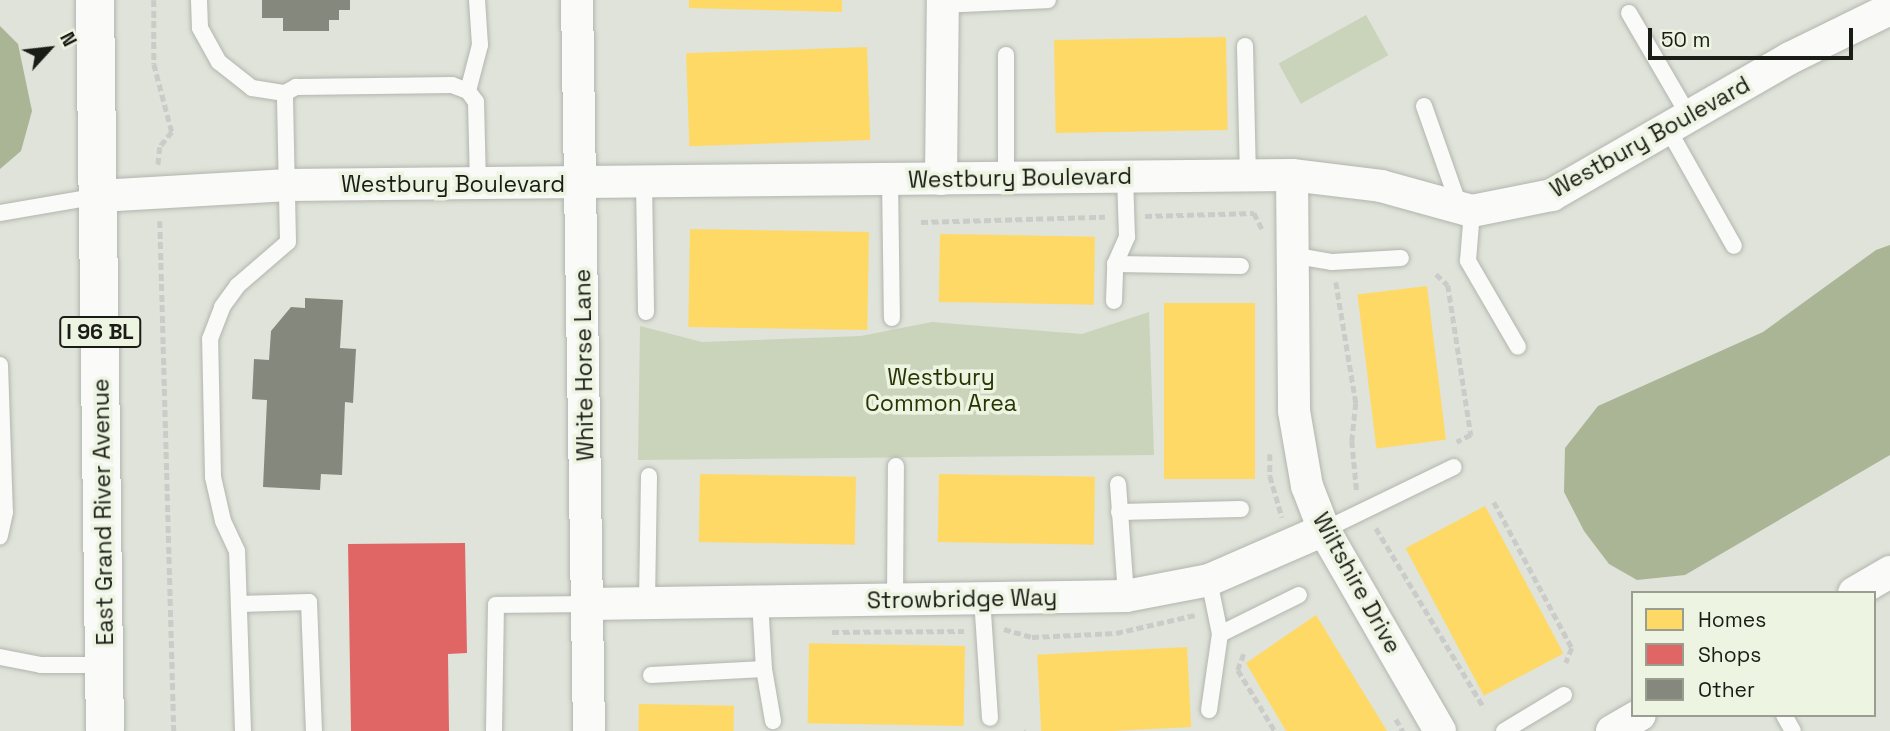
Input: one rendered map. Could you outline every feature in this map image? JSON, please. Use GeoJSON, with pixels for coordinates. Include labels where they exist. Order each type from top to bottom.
{"type":"FeatureCollection","features":[{"type":"Feature","properties":{"kind":"main road","name":"East Grand River Avenue"},"geometry":{"type":"LineString","coordinates":[[95,0],[105,731]]}},
{"type":"Feature","properties":{"kind":"street","name":"White Horse Lane"},"geometry":{"type":"LineString","coordinates":[[577,0],[589,731]]}},
{"type":"Feature","properties":{"kind":"street"},"geometry":{"type":"LineString","coordinates":[[941,179],[943,2]]}},
{"type":"Feature","properties":{"kind":"street","name":"Westbury Boulevard"},"geometry":{"type":"LineString","coordinates":[[98,196],[286,186],[1292,175],[1381,186],[1466,209],[1552,195],[1801,52],[1885,7]]}},
{"type":"Feature","properties":{"kind":"street","name":"Wiltshire Drive"},"geometry":{"type":"LineString","coordinates":[[1292,175],[1294,411],[1307,486],[1324,530],[1440,731]]}},
{"type":"Feature","properties":{"kind":"street","name":"Strowbridge Way"},"geometry":{"type":"LineString","coordinates":[[587,604],[1126,596],[1209,580],[1324,530]]}},
{"type":"Feature","properties":{"kind":"street"},"geometry":{"type":"LineString","coordinates":[[1857,591],[1890,572]]}},
{"type":"Feature","properties":{"kind":"street"},"geometry":{"type":"LineString","coordinates":[[1612,731],[1636,717]]}},
{"type":"Feature","properties":{"kind":"lane"},"geometry":{"type":"LineString","coordinates":[[199,0],[200,28],[219,62],[251,88],[284,99]]}},
{"type":"Feature","properties":{"kind":"lane"},"geometry":{"type":"LineString","coordinates":[[468,90],[480,45],[477,0]]}},
{"type":"Feature","properties":{"kind":"lane"},"geometry":{"type":"LineString","coordinates":[[943,2],[1048,0]]}},
{"type":"Feature","properties":{"kind":"lane"},"geometry":{"type":"LineString","coordinates":[[1629,13],[1734,246]]}},
{"type":"Feature","properties":{"kind":"lane"},"geometry":{"type":"LineString","coordinates":[[1245,46],[1248,176]]}},
{"type":"Feature","properties":{"kind":"lane"},"geometry":{"type":"LineString","coordinates":[[1006,55],[1006,178]]}},
{"type":"Feature","properties":{"kind":"lane"},"geometry":{"type":"LineString","coordinates":[[243,731],[237,551],[223,521],[213,477],[210,339],[222,307],[237,286],[288,242],[292,228],[286,186],[284,99],[296,87],[452,85],[468,90],[476,102],[478,183]]}},
{"type":"Feature","properties":{"kind":"lane"},"geometry":{"type":"LineString","coordinates":[[1424,106],[1466,209],[1468,261],[1518,347]]}},
{"type":"Feature","properties":{"kind":"lane"},"geometry":{"type":"LineString","coordinates":[[1114,301],[1115,264],[1127,237],[1125,177]]}},
{"type":"Feature","properties":{"kind":"lane"},"geometry":{"type":"LineString","coordinates":[[890,180],[892,318]]}},
{"type":"Feature","properties":{"kind":"lane"},"geometry":{"type":"LineString","coordinates":[[644,182],[646,312]]}},
{"type":"Feature","properties":{"kind":"lane"},"geometry":{"type":"LineString","coordinates":[[0,213],[98,196]]}},
{"type":"Feature","properties":{"kind":"lane"},"geometry":{"type":"LineString","coordinates":[[1291,255],[1332,262],[1401,258]]}},
{"type":"Feature","properties":{"kind":"lane"},"geometry":{"type":"LineString","coordinates":[[1115,264],[1241,266]]}},
{"type":"Feature","properties":{"kind":"lane"},"geometry":{"type":"LineString","coordinates":[[0,365],[5,512],[0,536]]}},
{"type":"Feature","properties":{"kind":"lane"},"geometry":{"type":"LineString","coordinates":[[895,600],[896,466]]}},
{"type":"Feature","properties":{"kind":"lane"},"geometry":{"type":"LineString","coordinates":[[1324,530],[1364,508],[1454,467]]}},
{"type":"Feature","properties":{"kind":"lane"},"geometry":{"type":"LineString","coordinates":[[647,603],[649,476]]}},
{"type":"Feature","properties":{"kind":"lane"},"geometry":{"type":"LineString","coordinates":[[1118,484],[1126,596]]}},
{"type":"Feature","properties":{"kind":"lane"},"geometry":{"type":"LineString","coordinates":[[1119,512],[1241,509]]}},
{"type":"Feature","properties":{"kind":"lane"},"geometry":{"type":"LineString","coordinates":[[1209,580],[1220,634],[1209,710]]}},
{"type":"Feature","properties":{"kind":"lane"},"geometry":{"type":"LineString","coordinates":[[1220,634],[1299,595]]}},
{"type":"Feature","properties":{"kind":"lane"},"geometry":{"type":"LineString","coordinates":[[982,598],[990,718]]}},
{"type":"Feature","properties":{"kind":"lane"},"geometry":{"type":"LineString","coordinates":[[760,601],[764,669],[773,721]]}},
{"type":"Feature","properties":{"kind":"lane"},"geometry":{"type":"LineString","coordinates":[[239,604],[309,602],[314,731]]}},
{"type":"Feature","properties":{"kind":"lane"},"geometry":{"type":"LineString","coordinates":[[494,731],[496,605],[587,604]]}},
{"type":"Feature","properties":{"kind":"lane"},"geometry":{"type":"LineString","coordinates":[[0,657],[41,666],[105,665]]}},
{"type":"Feature","properties":{"kind":"lane"},"geometry":{"type":"LineString","coordinates":[[651,675],[764,669]]}},
{"type":"Feature","properties":{"kind":"lane"},"geometry":{"type":"LineString","coordinates":[[1504,731],[1564,695]]}},
{"type":"Feature","properties":{"kind":"path"},"geometry":{"type":"LineString","coordinates":[[154,0],[156,75],[172,132],[160,147],[158,163]]}},
{"type":"Feature","properties":{"kind":"path"},"geometry":{"type":"LineString","coordinates":[[921,222],[1254,213],[1265,234]]}},
{"type":"Feature","properties":{"kind":"path"},"geometry":{"type":"LineString","coordinates":[[160,224],[174,731]]}},
{"type":"Feature","properties":{"kind":"path"},"geometry":{"type":"LineString","coordinates":[[1437,274],[1448,285],[1471,435],[1457,442]]}},
{"type":"Feature","properties":{"kind":"path"},"geometry":{"type":"LineString","coordinates":[[1336,282],[1356,403],[1352,441],[1357,498],[1484,708]]}},
{"type":"Feature","properties":{"kind":"path"},"geometry":{"type":"LineString","coordinates":[[1270,447],[1270,477],[1283,521],[1270,526]]}},
{"type":"Feature","properties":{"kind":"path"},"geometry":{"type":"LineString","coordinates":[[1494,502],[1572,648],[1566,663]]}},
{"type":"Feature","properties":{"kind":"path"},"geometry":{"type":"LineString","coordinates":[[824,632],[925,634],[1003,629]]}},
{"type":"Feature","properties":{"kind":"path"},"geometry":{"type":"LineString","coordinates":[[1244,654],[1238,670],[1275,731]]}},
{"type":"Feature","properties":{"kind":"path"},"geometry":{"type":"LineString","coordinates":[[1390,708],[1402,731]]}},
{"type":"Feature","properties":{"kind":"green space"},"geometry":{"type":"Polygon","coordinates":[[[1366,15],[1388,55],[1301,104],[1279,63],[1366,15]]]}},
{"type":"Feature","properties":{"kind":"green space","name":"Westbury Common Area"},"geometry":{"type":"Polygon","coordinates":[[[1149,312],[1154,455],[638,460],[640,326],[702,342],[861,336],[932,322],[1082,334],[1149,312]]]}},
{"type":"Feature","properties":{"kind":"shaded area"},"geometry":{"type":"Polygon","coordinates":[[[0,26],[18,44],[32,111],[21,151],[0,169],[0,26]]]}},
{"type":"Feature","properties":{"kind":"shaded area"},"geometry":{"type":"Polygon","coordinates":[[[1890,245],[1890,455],[1685,575],[1637,580],[1609,564],[1584,531],[1564,492],[1565,448],[1598,406],[1763,332],[1876,250],[1890,245]]]}},
{"type":"Feature","properties":{"kind":"building: Homes"},"geometry":{"type":"Polygon","coordinates":[[[689,0],[842,0],[842,12],[689,8],[689,0]]]}},
{"type":"Feature","properties":{"kind":"building: Homes"},"geometry":{"type":"Polygon","coordinates":[[[1226,37],[1228,130],[1056,133],[1054,40],[1226,37]]]}},
{"type":"Feature","properties":{"kind":"building: Homes"},"geometry":{"type":"Polygon","coordinates":[[[867,47],[870,140],[689,146],[686,53],[867,47]]]}},
{"type":"Feature","properties":{"kind":"building: Homes"},"geometry":{"type":"Polygon","coordinates":[[[690,229],[869,232],[867,330],[688,327],[690,229]]]}},
{"type":"Feature","properties":{"kind":"building: Homes"},"geometry":{"type":"Polygon","coordinates":[[[940,234],[1095,237],[1094,305],[939,302],[940,234]]]}},
{"type":"Feature","properties":{"kind":"building: Homes"},"geometry":{"type":"Polygon","coordinates":[[[1427,286],[1446,440],[1376,448],[1358,295],[1427,286]]]}},
{"type":"Feature","properties":{"kind":"building: Homes"},"geometry":{"type":"Polygon","coordinates":[[[1164,303],[1255,303],[1255,479],[1164,479],[1164,303]]]}},
{"type":"Feature","properties":{"kind":"building: Homes"},"geometry":{"type":"Polygon","coordinates":[[[700,474],[856,477],[855,545],[699,542],[700,474]]]}},
{"type":"Feature","properties":{"kind":"building: Homes"},"geometry":{"type":"Polygon","coordinates":[[[939,474],[1095,477],[1094,545],[938,542],[939,474]]]}},
{"type":"Feature","properties":{"kind":"building: Homes"},"geometry":{"type":"Polygon","coordinates":[[[1485,506],[1563,653],[1484,696],[1406,548],[1485,506]]]}},
{"type":"Feature","properties":{"kind":"building: Homes"},"geometry":{"type":"Polygon","coordinates":[[[1316,615],[1387,731],[1286,731],[1246,663],[1316,615]]]}},
{"type":"Feature","properties":{"kind":"building: Homes"},"geometry":{"type":"Polygon","coordinates":[[[809,643],[965,646],[964,726],[808,723],[809,643]]]}},
{"type":"Feature","properties":{"kind":"building: Homes"},"geometry":{"type":"Polygon","coordinates":[[[1187,647],[1191,727],[1041,731],[1037,655],[1187,647]]]}},
{"type":"Feature","properties":{"kind":"building: Homes"},"geometry":{"type":"Polygon","coordinates":[[[639,704],[734,706],[734,731],[639,731],[639,704]]]}},
{"type":"Feature","properties":{"kind":"building: Shops"},"geometry":{"type":"Polygon","coordinates":[[[465,543],[467,653],[448,654],[449,731],[351,731],[348,544],[465,543]]]}},
{"type":"Feature","properties":{"kind":"building: Other"},"geometry":{"type":"Polygon","coordinates":[[[262,0],[350,0],[350,10],[339,10],[339,20],[329,20],[329,31],[283,31],[283,18],[262,18],[262,0]]]}},
{"type":"Feature","properties":{"kind":"building: Other"},"geometry":{"type":"Polygon","coordinates":[[[305,298],[343,300],[340,348],[356,349],[353,403],[345,402],[342,475],[321,474],[320,490],[263,487],[267,400],[252,399],[254,359],[269,360],[271,331],[291,307],[305,308],[305,298]]]}}]}
